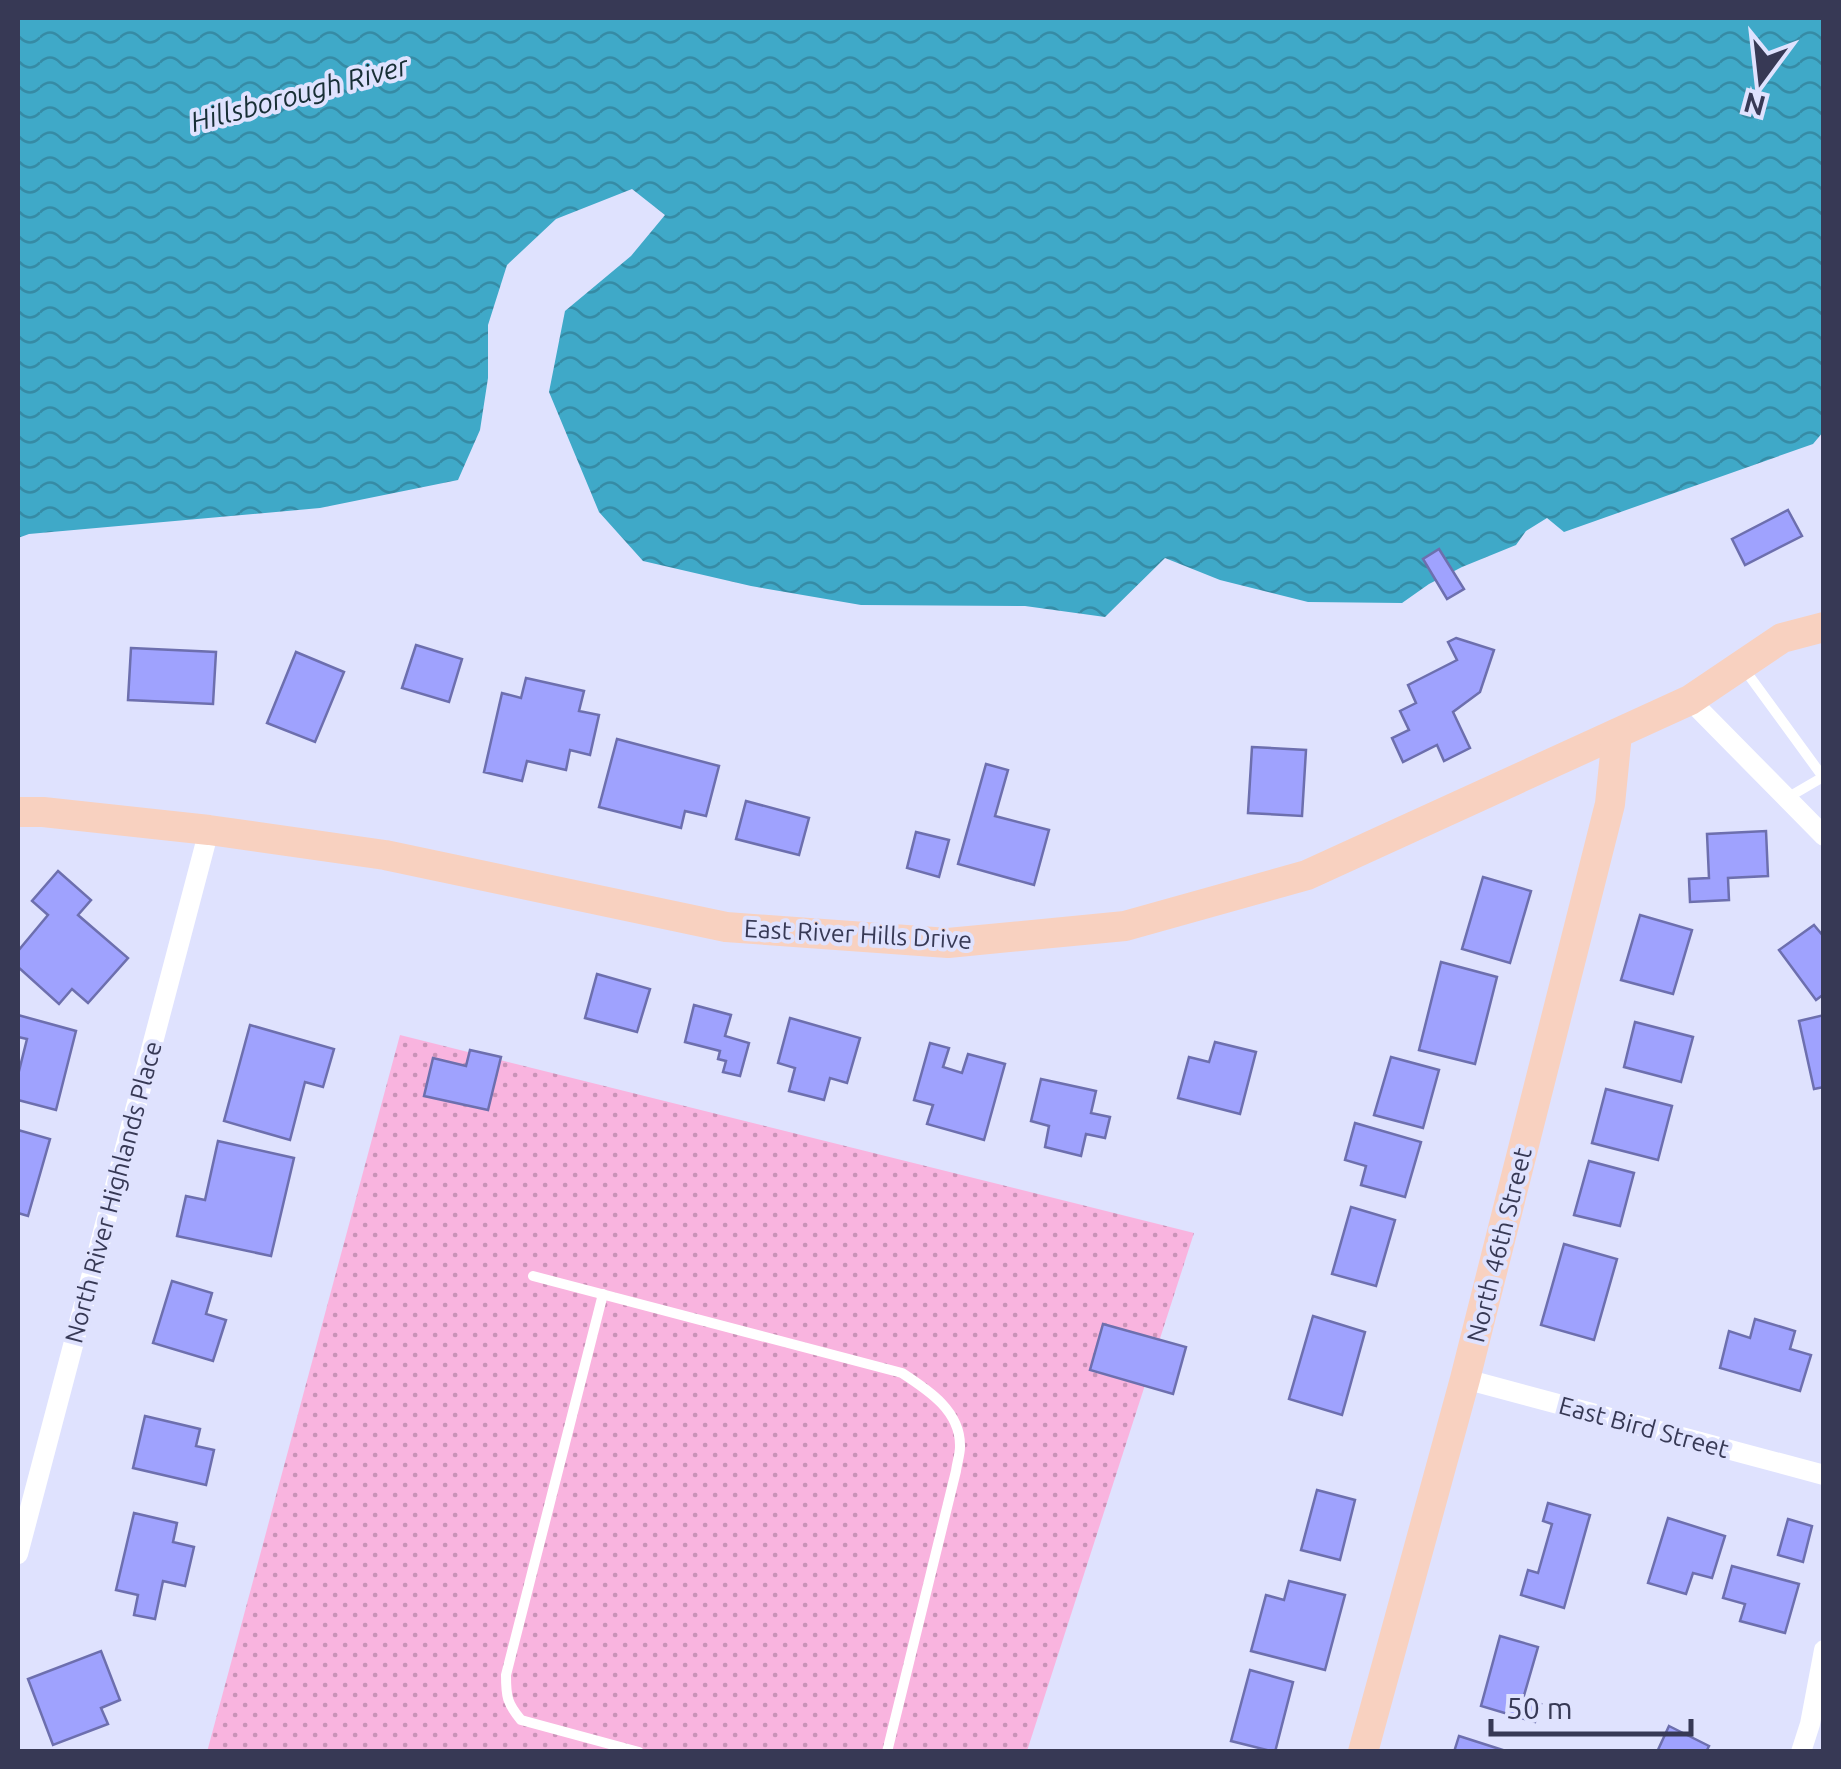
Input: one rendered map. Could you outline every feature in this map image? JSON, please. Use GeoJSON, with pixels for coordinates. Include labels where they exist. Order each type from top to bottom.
{"type":"FeatureCollection","features":[{"type":"Feature","properties":{"kind":"street","name":"East River Hills Drive"},"geometry":{"type":"LineString","coordinates":[[18,812],[209,830],[385,855],[726,928],[948,943],[1124,926],[1307,875],[1690,700],[1782,638],[1824,627]]}},
{"type":"Feature","properties":{"kind":"street"},"geometry":{"type":"LineString","coordinates":[[1690,700],[1824,836]]}},
{"type":"Feature","properties":{"kind":"street","name":"North 46th Street"},"geometry":{"type":"LineString","coordinates":[[1363,1752],[1465,1379],[1610,804],[1617,734]]}},
{"type":"Feature","properties":{"kind":"street","name":"North River Highlands Place"},"geometry":{"type":"LineString","coordinates":[[18,1554],[209,830]]}},
{"type":"Feature","properties":{"kind":"street","name":"East Bird Street"},"geometry":{"type":"LineString","coordinates":[[1465,1379],[1824,1476]]}},
{"type":"Feature","properties":{"kind":"street"},"geometry":{"type":"LineString","coordinates":[[1801,1752],[1824,1650]]}},
{"type":"Feature","properties":{"kind":"lane"},"geometry":{"type":"LineString","coordinates":[[1742,665],[1823,777],[1787,799]]}},
{"type":"Feature","properties":{"kind":"lane"},"geometry":{"type":"LineString","coordinates":[[534,1276],[902,1373],[933,1393],[954,1420],[960,1444],[956,1471],[887,1752]]}},
{"type":"Feature","properties":{"kind":"lane"},"geometry":{"type":"LineString","coordinates":[[603,1294],[506,1675],[506,1696],[521,1720],[638,1752]]}},
{"type":"Feature","properties":{"kind":"shaded area"},"geometry":{"type":"Polygon","coordinates":[[[400,1035],[1194,1233],[1027,1751],[207,1752],[400,1035]]]}},
{"type":"Feature","properties":{"kind":"water","name":"Hillsborough River"},"geometry":{"type":"Polygon","coordinates":[[[18,18],[1823,18],[1823,432],[1813,444],[1564,532],[1547,518],[1526,531],[1516,545],[1462,567],[1402,603],[1308,602],[1220,580],[1165,558],[1105,617],[1025,606],[861,605],[751,586],[643,561],[599,512],[549,392],[565,311],[631,256],[665,215],[632,189],[556,219],[507,265],[488,325],[488,378],[480,430],[458,480],[320,508],[18,538],[18,18]]]}},
{"type":"Feature","properties":{"kind":"building"},"geometry":{"type":"Polygon","coordinates":[[[1788,510],[1802,536],[1745,565],[1732,539],[1788,510]]]}},
{"type":"Feature","properties":{"kind":"building"},"geometry":{"type":"Polygon","coordinates":[[[1439,549],[1464,589],[1447,599],[1423,559],[1439,549]]]}},
{"type":"Feature","properties":{"kind":"building"},"geometry":{"type":"Polygon","coordinates":[[[1456,638],[1494,650],[1480,692],[1453,712],[1470,748],[1444,761],[1437,745],[1403,762],[1392,738],[1409,730],[1400,711],[1416,703],[1408,685],[1457,660],[1448,642],[1456,638]]]}},
{"type":"Feature","properties":{"kind":"building"},"geometry":{"type":"Polygon","coordinates":[[[416,645],[462,659],[449,702],[402,688],[416,645]]]}},
{"type":"Feature","properties":{"kind":"building"},"geometry":{"type":"Polygon","coordinates":[[[131,648],[216,652],[213,704],[128,700],[131,648]]]}},
{"type":"Feature","properties":{"kind":"building"},"geometry":{"type":"Polygon","coordinates":[[[296,652],[344,672],[315,742],[267,723],[296,652]]]}},
{"type":"Feature","properties":{"kind":"building"},"geometry":{"type":"Polygon","coordinates":[[[526,678],[584,691],[579,711],[599,715],[590,755],[570,750],[566,770],[527,761],[522,781],[484,772],[502,693],[521,698],[526,678]]]}},
{"type":"Feature","properties":{"kind":"building"},"geometry":{"type":"Polygon","coordinates":[[[617,739],[719,766],[706,816],[685,811],[681,828],[599,807],[617,739]]]}},
{"type":"Feature","properties":{"kind":"building"},"geometry":{"type":"Polygon","coordinates":[[[1252,747],[1306,750],[1302,816],[1248,813],[1252,747]]]}},
{"type":"Feature","properties":{"kind":"building"},"geometry":{"type":"Polygon","coordinates":[[[986,764],[1008,770],[995,816],[1049,830],[1034,885],[958,864],[986,764]]]}},
{"type":"Feature","properties":{"kind":"building"},"geometry":{"type":"Polygon","coordinates":[[[746,801],[809,818],[799,855],[736,839],[746,801]]]}},
{"type":"Feature","properties":{"kind":"building"},"geometry":{"type":"Polygon","coordinates":[[[1766,831],[1768,876],[1728,878],[1729,900],[1690,902],[1689,879],[1709,878],[1707,834],[1766,831]]]}},
{"type":"Feature","properties":{"kind":"building"},"geometry":{"type":"Polygon","coordinates":[[[916,832],[949,840],[939,877],[907,868],[916,832]]]}},
{"type":"Feature","properties":{"kind":"building"},"geometry":{"type":"Polygon","coordinates":[[[58,871],[91,900],[78,915],[128,958],[88,1003],[72,989],[59,1004],[18,967],[18,951],[48,915],[32,901],[58,871]]]}},
{"type":"Feature","properties":{"kind":"building"},"geometry":{"type":"Polygon","coordinates":[[[1483,877],[1531,891],[1510,963],[1462,949],[1483,877]]]}},
{"type":"Feature","properties":{"kind":"building"},"geometry":{"type":"Polygon","coordinates":[[[1640,915],[1692,930],[1673,994],[1621,980],[1640,915]]]}},
{"type":"Feature","properties":{"kind":"building"},"geometry":{"type":"Polygon","coordinates":[[[1814,925],[1824,937],[1824,994],[1816,1000],[1779,950],[1814,925]]]}},
{"type":"Feature","properties":{"kind":"building"},"geometry":{"type":"Polygon","coordinates":[[[1441,962],[1497,977],[1475,1064],[1419,1050],[1441,962]]]}},
{"type":"Feature","properties":{"kind":"building"},"geometry":{"type":"Polygon","coordinates":[[[597,974],[650,989],[637,1032],[585,1018],[597,974]]]}},
{"type":"Feature","properties":{"kind":"building"},"geometry":{"type":"Polygon","coordinates":[[[694,1005],[731,1015],[725,1036],[749,1043],[740,1076],[723,1072],[726,1061],[718,1059],[720,1051],[685,1042],[694,1005]]]}},
{"type":"Feature","properties":{"kind":"building"},"geometry":{"type":"Polygon","coordinates":[[[18,1015],[76,1031],[56,1110],[18,1100],[18,1075],[27,1039],[18,1037],[18,1015]]]}},
{"type":"Feature","properties":{"kind":"building"},"geometry":{"type":"Polygon","coordinates":[[[1824,1015],[1824,1087],[1814,1089],[1799,1021],[1824,1015]]]}},
{"type":"Feature","properties":{"kind":"building"},"geometry":{"type":"Polygon","coordinates":[[[790,1018],[860,1038],[847,1083],[830,1078],[824,1100],[789,1091],[795,1068],[778,1063],[790,1018]]]}},
{"type":"Feature","properties":{"kind":"building"},"geometry":{"type":"Polygon","coordinates":[[[1635,1022],[1693,1037],[1681,1082],[1624,1067],[1635,1022]]]}},
{"type":"Feature","properties":{"kind":"building"},"geometry":{"type":"Polygon","coordinates":[[[250,1025],[334,1049],[323,1087],[305,1082],[290,1140],[224,1121],[250,1025]]]}},
{"type":"Feature","properties":{"kind":"building"},"geometry":{"type":"Polygon","coordinates":[[[1215,1042],[1256,1052],[1240,1114],[1178,1098],[1189,1057],[1209,1062],[1215,1042]]]}},
{"type":"Feature","properties":{"kind":"building"},"geometry":{"type":"Polygon","coordinates":[[[930,1043],[949,1048],[943,1067],[962,1073],[968,1054],[1005,1064],[984,1140],[927,1124],[933,1105],[914,1100],[930,1043]]]}},
{"type":"Feature","properties":{"kind":"building"},"geometry":{"type":"Polygon","coordinates":[[[470,1050],[501,1057],[488,1110],[424,1096],[433,1058],[466,1066],[470,1050]]]}},
{"type":"Feature","properties":{"kind":"building"},"geometry":{"type":"Polygon","coordinates":[[[1391,1057],[1439,1070],[1423,1128],[1374,1115],[1391,1057]]]}},
{"type":"Feature","properties":{"kind":"building"},"geometry":{"type":"Polygon","coordinates":[[[1041,1079],[1096,1091],[1091,1113],[1110,1117],[1105,1138],[1086,1134],[1081,1156],[1045,1147],[1049,1126],[1031,1121],[1041,1079]]]}},
{"type":"Feature","properties":{"kind":"building"},"geometry":{"type":"Polygon","coordinates":[[[1606,1089],[1672,1106],[1658,1160],[1592,1143],[1606,1089]]]}},
{"type":"Feature","properties":{"kind":"building"},"geometry":{"type":"Polygon","coordinates":[[[1355,1123],[1421,1142],[1405,1197],[1361,1185],[1366,1166],[1345,1160],[1355,1123]]]}},
{"type":"Feature","properties":{"kind":"building"},"geometry":{"type":"Polygon","coordinates":[[[18,1130],[50,1139],[28,1216],[18,1213],[18,1130]]]}},
{"type":"Feature","properties":{"kind":"building"},"geometry":{"type":"Polygon","coordinates":[[[218,1141],[294,1158],[271,1256],[177,1236],[186,1196],[205,1200],[218,1141]]]}},
{"type":"Feature","properties":{"kind":"building"},"geometry":{"type":"Polygon","coordinates":[[[1589,1161],[1634,1173],[1620,1226],[1574,1215],[1589,1161]]]}},
{"type":"Feature","properties":{"kind":"building"},"geometry":{"type":"Polygon","coordinates":[[[1351,1207],[1395,1220],[1376,1286],[1332,1274],[1351,1207]]]}},
{"type":"Feature","properties":{"kind":"building"},"geometry":{"type":"Polygon","coordinates":[[[1564,1244],[1617,1259],[1594,1340],[1541,1325],[1564,1244]]]}},
{"type":"Feature","properties":{"kind":"building"},"geometry":{"type":"Polygon","coordinates":[[[172,1281],[212,1293],[206,1314],[226,1320],[213,1361],[153,1343],[172,1281]]]}},
{"type":"Feature","properties":{"kind":"building"},"geometry":{"type":"Polygon","coordinates":[[[1313,1316],[1365,1332],[1342,1415],[1289,1399],[1313,1316]]]}},
{"type":"Feature","properties":{"kind":"building"},"geometry":{"type":"Polygon","coordinates":[[[1755,1319],[1795,1331],[1790,1349],[1811,1355],[1800,1391],[1720,1368],[1729,1331],[1750,1338],[1755,1319]]]}},
{"type":"Feature","properties":{"kind":"building"},"geometry":{"type":"Polygon","coordinates":[[[1103,1324],[1186,1347],[1173,1394],[1090,1370],[1103,1324]]]}},
{"type":"Feature","properties":{"kind":"building"},"geometry":{"type":"Polygon","coordinates":[[[145,1416],[200,1429],[196,1446],[214,1450],[206,1485],[133,1468],[145,1416]]]}},
{"type":"Feature","properties":{"kind":"building"},"geometry":{"type":"Polygon","coordinates":[[[1317,1490],[1355,1500],[1340,1560],[1301,1550],[1317,1490]]]}},
{"type":"Feature","properties":{"kind":"building"},"geometry":{"type":"Polygon","coordinates":[[[1548,1503],[1590,1515],[1564,1608],[1521,1595],[1528,1570],[1538,1573],[1552,1524],[1543,1521],[1548,1503]]]}},
{"type":"Feature","properties":{"kind":"building"},"geometry":{"type":"Polygon","coordinates":[[[134,1513],[177,1523],[173,1542],[194,1547],[185,1586],[163,1581],[155,1619],[134,1615],[138,1595],[116,1590],[134,1513]]]}},
{"type":"Feature","properties":{"kind":"building"},"geometry":{"type":"Polygon","coordinates":[[[1668,1518],[1725,1536],[1712,1578],[1693,1573],[1686,1594],[1648,1583],[1668,1518]]]}},
{"type":"Feature","properties":{"kind":"building"},"geometry":{"type":"Polygon","coordinates":[[[1788,1519],[1812,1526],[1803,1562],[1778,1555],[1788,1519]]]}},
{"type":"Feature","properties":{"kind":"building"},"geometry":{"type":"Polygon","coordinates":[[[1732,1566],[1799,1584],[1785,1633],[1740,1621],[1745,1604],[1723,1598],[1732,1566]]]}},
{"type":"Feature","properties":{"kind":"building"},"geometry":{"type":"Polygon","coordinates":[[[1289,1581],[1345,1595],[1325,1670],[1251,1651],[1266,1595],[1284,1600],[1289,1581]]]}},
{"type":"Feature","properties":{"kind":"building"},"geometry":{"type":"Polygon","coordinates":[[[1500,1636],[1538,1647],[1523,1699],[1541,1704],[1535,1722],[1481,1706],[1500,1636]]]}},
{"type":"Feature","properties":{"kind":"building"},"geometry":{"type":"Polygon","coordinates":[[[101,1651],[120,1700],[101,1708],[108,1724],[53,1745],[28,1679],[101,1651]]]}},
{"type":"Feature","properties":{"kind":"building"},"geometry":{"type":"Polygon","coordinates":[[[1250,1670],[1293,1682],[1275,1752],[1231,1741],[1250,1670]]]}},
{"type":"Feature","properties":{"kind":"building"},"geometry":{"type":"Polygon","coordinates":[[[1669,1726],[1709,1746],[1706,1752],[1657,1752],[1669,1726]]]}},
{"type":"Feature","properties":{"kind":"building"},"geometry":{"type":"Polygon","coordinates":[[[1459,1736],[1509,1752],[1454,1752],[1459,1736]]]}}]}
